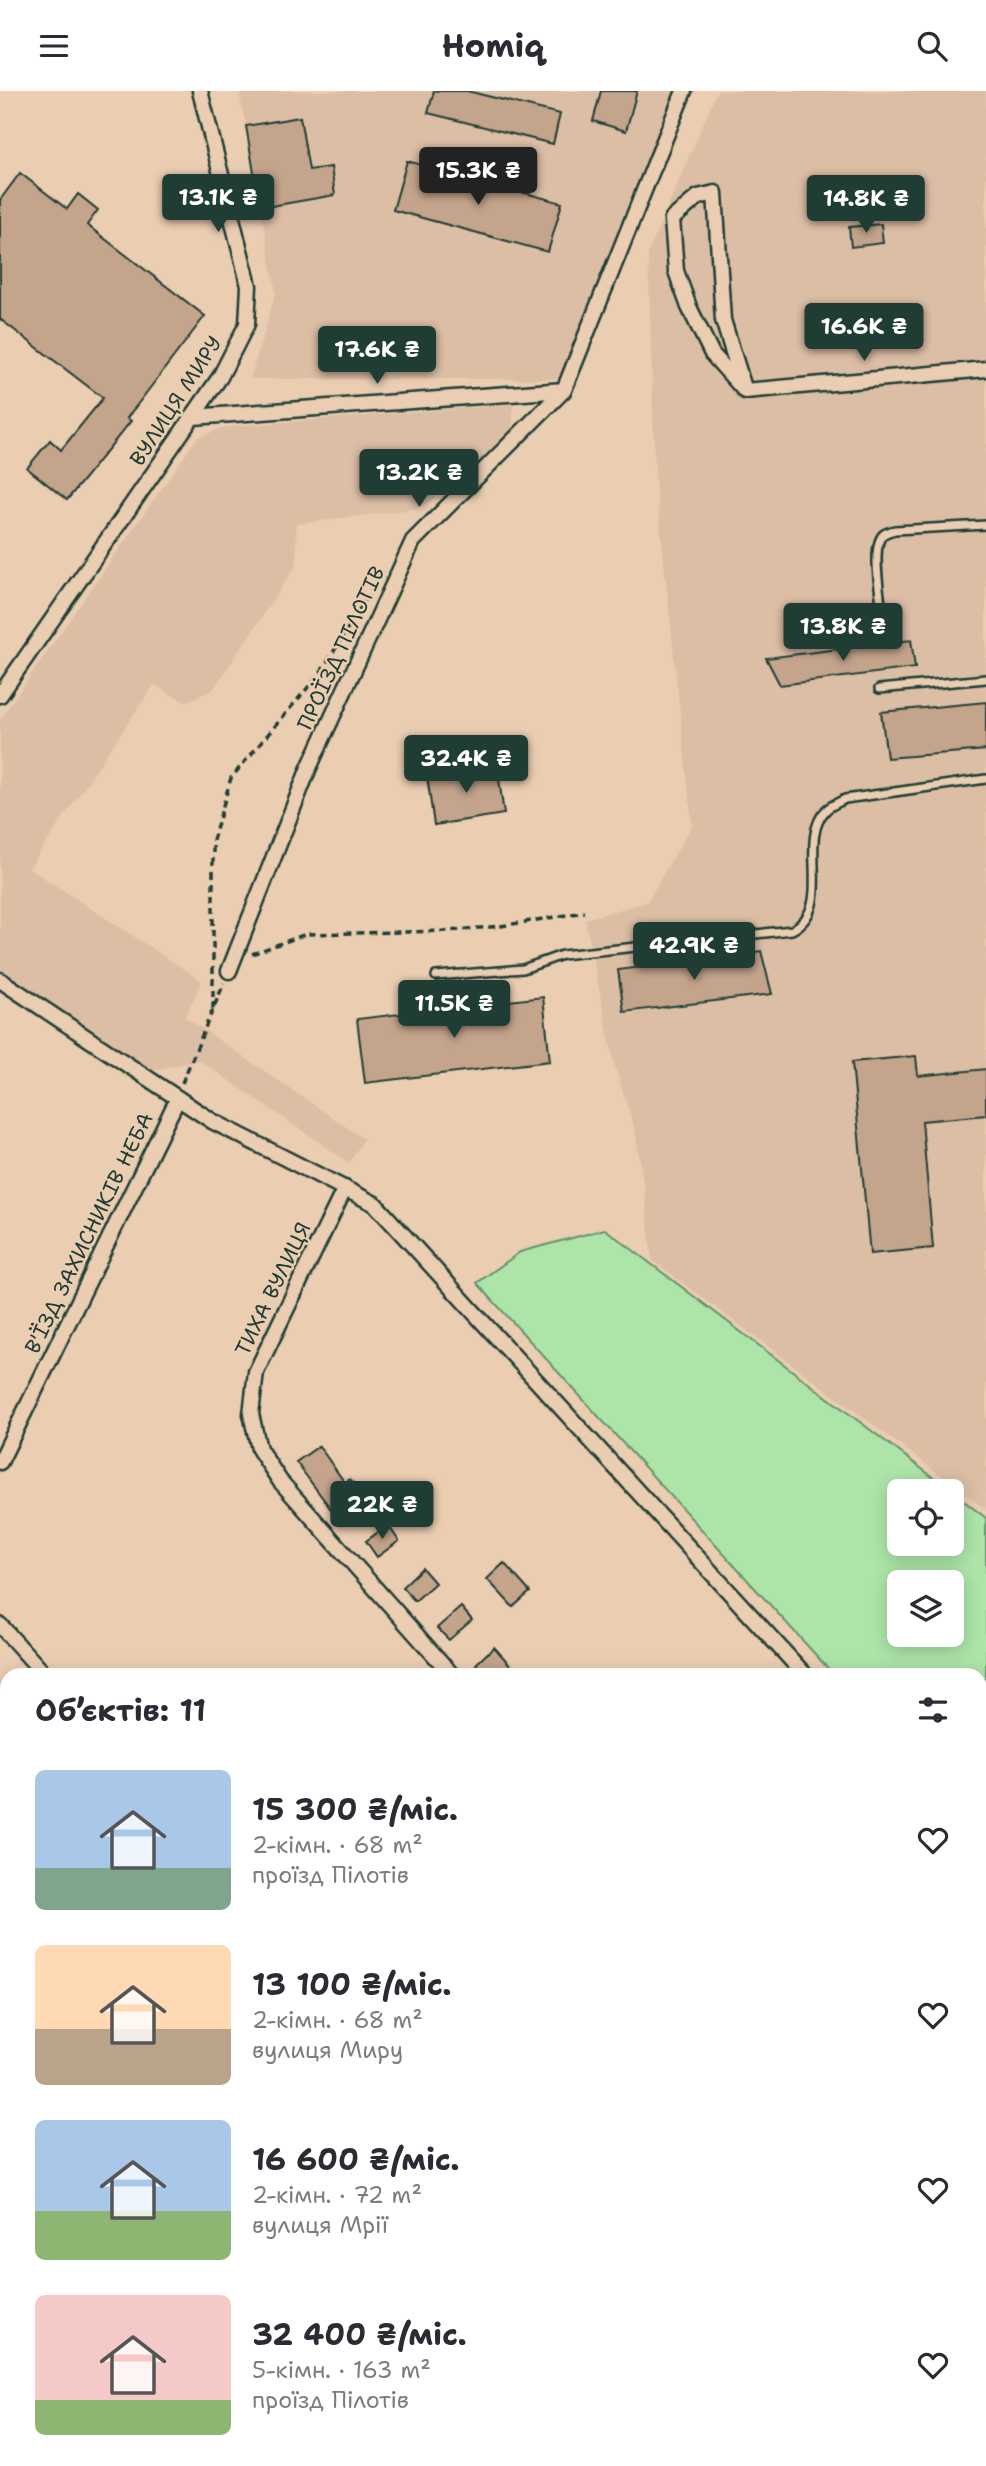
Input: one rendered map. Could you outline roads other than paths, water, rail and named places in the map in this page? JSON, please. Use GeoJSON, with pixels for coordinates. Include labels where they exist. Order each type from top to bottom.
{"type":"FeatureCollection","features":[{"type":"Feature","properties":{"kind":"street","name":"ВУЛИЦЯ МИРУ"},"geometry":{"type":"LineString","coordinates":[[0,695],[220,377],[247,324],[249,286],[200,91]]}},
{"type":"Feature","properties":{"kind":"street","name":"ПРОЇЗД ПІЛОТІВ"},"geometry":{"type":"LineString","coordinates":[[229,971],[308,770],[413,541],[564,390],[684,91]]}},
{"type":"Feature","properties":{"kind":"street"},"geometry":{"type":"LineString","coordinates":[[715,193],[723,320],[746,391],[712,355],[676,271],[672,219],[698,197],[715,193]]}},
{"type":"Feature","properties":{"kind":"street"},"geometry":{"type":"LineString","coordinates":[[746,391],[986,369]]}},
{"type":"Feature","properties":{"kind":"street"},"geometry":{"type":"LineString","coordinates":[[193,417],[564,390]]}},
{"type":"Feature","properties":{"kind":"street"},"geometry":{"type":"LineString","coordinates":[[0,980],[212,1121],[375,1203],[800,1668]]}},
{"type":"Feature","properties":{"kind":"street","name":"В'ЇЗД ЗАХИСНИКІВ НЕБА"},"geometry":{"type":"LineString","coordinates":[[0,1462],[178,1098]]}},
{"type":"Feature","properties":{"kind":"street","name":"ТИХА ВУЛИЦЯ"},"geometry":{"type":"LineString","coordinates":[[345,1188],[256,1372],[251,1414],[259,1449],[280,1481],[446,1668]]}},
{"type":"Feature","properties":{"kind":"street"},"geometry":{"type":"LineString","coordinates":[[0,1625],[39,1668]]}},
{"type":"Feature","properties":{"kind":"lane"},"geometry":{"type":"LineString","coordinates":[[883,613],[877,553],[878,542],[883,534],[895,530],[986,525]]}},
{"type":"Feature","properties":{"kind":"lane"},"geometry":{"type":"LineString","coordinates":[[879,689],[986,679]]}},
{"type":"Feature","properties":{"kind":"lane"},"geometry":{"type":"LineString","coordinates":[[436,976],[523,969],[562,955],[792,930],[805,923],[811,910],[817,824],[827,809],[845,799],[986,779]]}}]}
